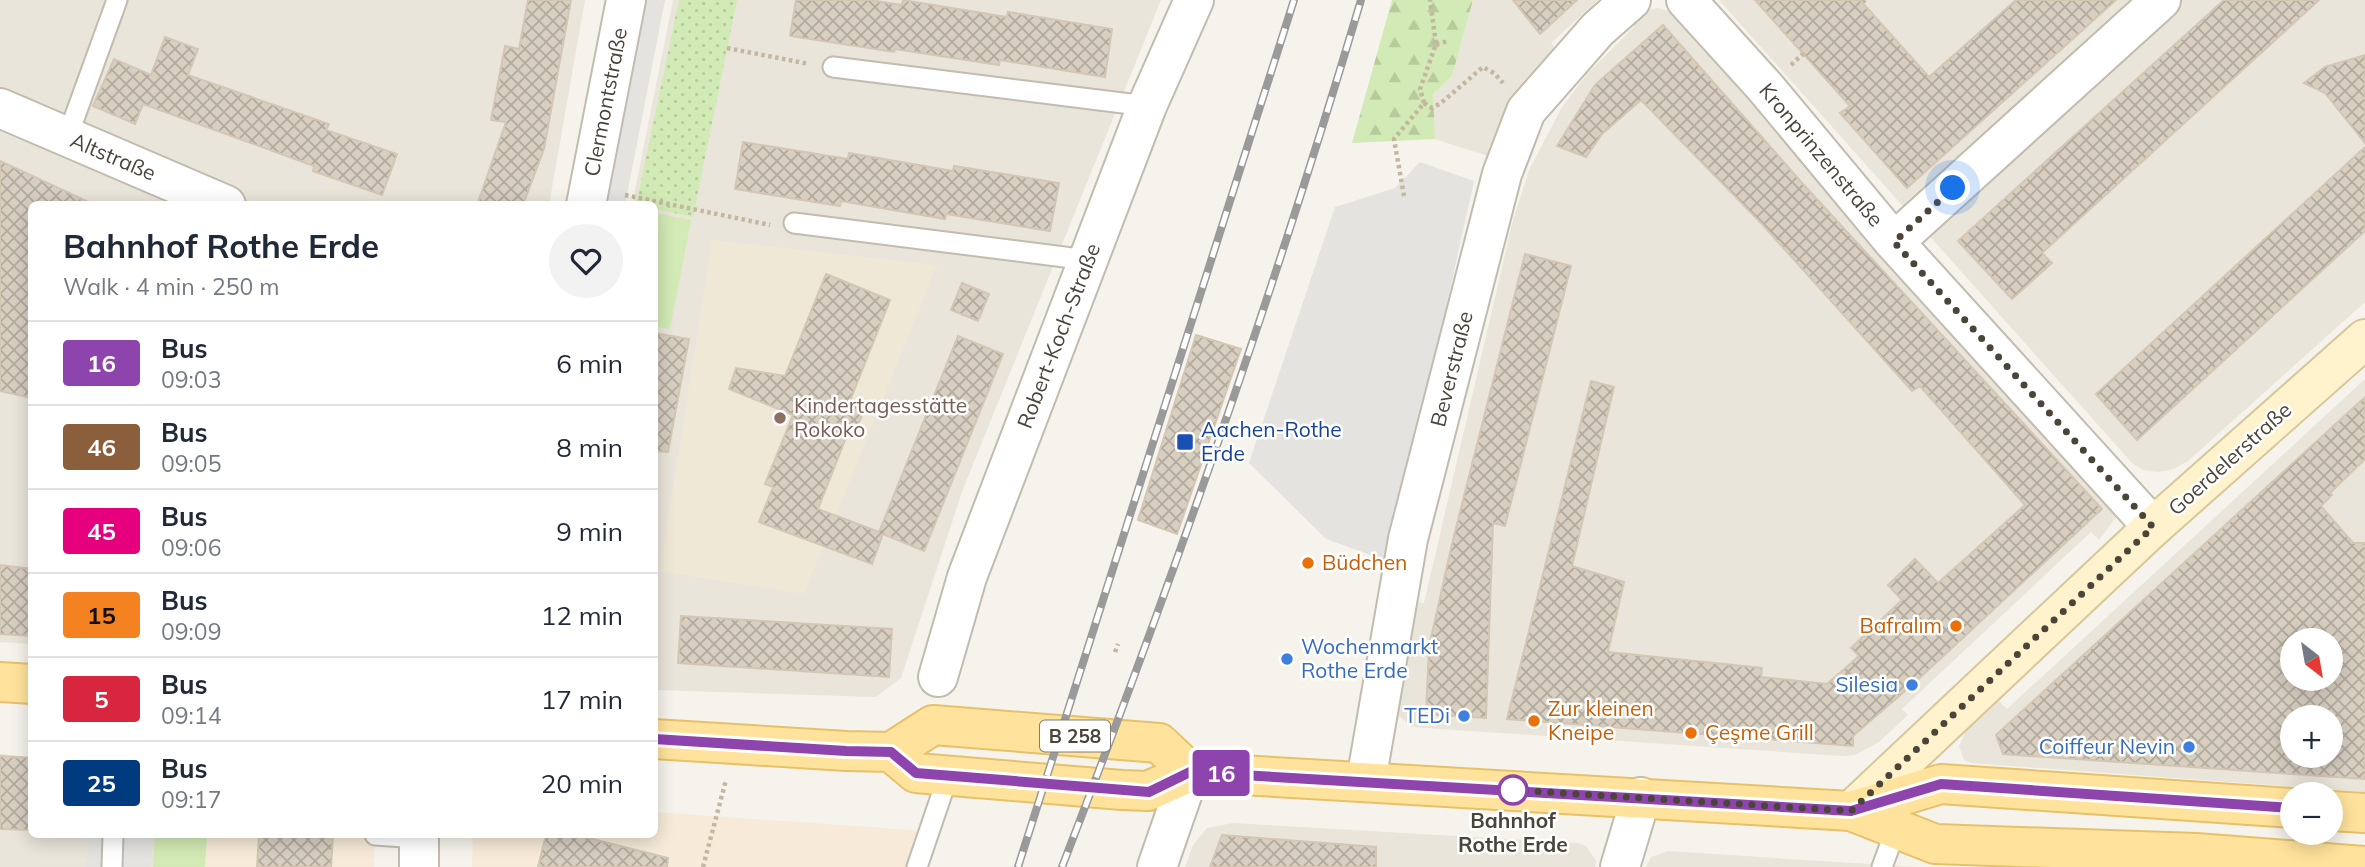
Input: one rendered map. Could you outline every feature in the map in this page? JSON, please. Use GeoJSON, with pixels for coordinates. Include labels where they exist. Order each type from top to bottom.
{"type":"FeatureCollection","features":[{"type":"Feature","properties":{"kind":"main road"},"geometry":{"type":"LineString","coordinates":[[0,682],[28,684]]}},
{"type":"Feature","properties":{"kind":"main road","name":"B 258"},"geometry":{"type":"LineString","coordinates":[[891,752],[933,725],[1159,743],[1190,772]]}},
{"type":"Feature","properties":{"kind":"main road"},"geometry":{"type":"LineString","coordinates":[[658,739],[891,752],[916,773],[1149,792],[1190,772],[1851,811],[1896,829],[1938,856],[2365,866]]}},
{"type":"Feature","properties":{"kind":"main road"},"geometry":{"type":"LineString","coordinates":[[1851,811],[1941,784],[2280,807]]}},
{"type":"Feature","properties":{"kind":"main road"},"geometry":{"type":"LineString","coordinates":[[2343,812],[2365,813]]}},
{"type":"Feature","properties":{"kind":"street","name":"Clermontstraße"},"geometry":{"type":"LineString","coordinates":[[587,201],[626,0]]}},
{"type":"Feature","properties":{"kind":"street","name":"Robert-Koch-Straße"},"geometry":{"type":"LineString","coordinates":[[938,677],[967,577],[1147,106],[1194,0]]}},
{"type":"Feature","properties":{"kind":"street","name":"Beverstraße"},"geometry":{"type":"LineString","coordinates":[[1366,781],[1408,539],[1502,174],[1525,111],[1598,29],[1631,0]]}},
{"type":"Feature","properties":{"kind":"street","name":"Kronprinzenstraße"},"geometry":{"type":"LineString","coordinates":[[1686,0],[1765,87],[1894,242],[2153,527]]}},
{"type":"Feature","properties":{"kind":"street"},"geometry":{"type":"LineString","coordinates":[[1894,242],[2161,0]]}},
{"type":"Feature","properties":{"kind":"street","name":"Altstraße"},"geometry":{"type":"LineString","coordinates":[[0,108],[217,201]]}},
{"type":"Feature","properties":{"kind":"street","name":"Goerdelerstraße"},"geometry":{"type":"LineString","coordinates":[[1851,811],[2153,527],[2365,339]]}},
{"type":"Feature","properties":{"kind":"street"},"geometry":{"type":"LineString","coordinates":[[1157,867],[1190,772]]}},
{"type":"Feature","properties":{"kind":"street"},"geometry":{"type":"LineString","coordinates":[[1619,867],[1641,797]]}},
{"type":"Feature","properties":{"kind":"lane"},"geometry":{"type":"LineString","coordinates":[[67,138],[117,0]]}},
{"type":"Feature","properties":{"kind":"lane"},"geometry":{"type":"LineString","coordinates":[[833,67],[1147,106]]}},
{"type":"Feature","properties":{"kind":"lane"},"geometry":{"type":"LineString","coordinates":[[794,223],[1088,260]]}},
{"type":"Feature","properties":{"kind":"lane"},"geometry":{"type":"LineString","coordinates":[[917,867],[948,776]]}},
{"type":"Feature","properties":{"kind":"lane"},"geometry":{"type":"LineString","coordinates":[[1882,867],[1896,829]]}},
{"type":"Feature","properties":{"kind":"lane"},"geometry":{"type":"LineString","coordinates":[[112,867],[113,838]]}},
{"type":"Feature","properties":{"kind":"lane"},"geometry":{"type":"LineString","coordinates":[[386,838],[419,847]]}},
{"type":"Feature","properties":{"kind":"path"},"geometry":{"type":"LineString","coordinates":[[1423,103],[1420,89],[1436,44],[1430,0]]}},
{"type":"Feature","properties":{"kind":"path"},"geometry":{"type":"LineString","coordinates":[[1436,44],[1449,41]]}},
{"type":"Feature","properties":{"kind":"path"},"geometry":{"type":"LineString","coordinates":[[727,48],[805,63]]}},
{"type":"Feature","properties":{"kind":"path"},"geometry":{"type":"LineString","coordinates":[[1423,103],[1433,107],[1441,103],[1483,67],[1494,73],[1525,111]]}},
{"type":"Feature","properties":{"kind":"path"},"geometry":{"type":"LineString","coordinates":[[1404,196],[1394,139],[1423,103]]}},
{"type":"Feature","properties":{"kind":"path"},"geometry":{"type":"LineString","coordinates":[[638,198],[653,201]]}},
{"type":"Feature","properties":{"kind":"path"},"geometry":{"type":"LineString","coordinates":[[658,202],[759,223]]}},
{"type":"Feature","properties":{"kind":"path"},"geometry":{"type":"LineString","coordinates":[[1115,652],[1118,644]]}},
{"type":"Feature","properties":{"kind":"path"},"geometry":{"type":"LineString","coordinates":[[703,867],[716,818]]}},
{"type":"Feature","properties":{"kind":"shaded area"},"geometry":{"type":"Polygon","coordinates":[[[0,0],[585,0],[550,201],[28,201],[28,644],[0,642],[0,0]]]}},
{"type":"Feature","properties":{"kind":"shaded area"},"geometry":{"type":"Polygon","coordinates":[[[642,0],[665,0],[626,201],[606,201],[642,0]]]}},
{"type":"Feature","properties":{"kind":"shaded area"},"geometry":{"type":"Polygon","coordinates":[[[673,0],[1161,0],[963,489],[901,678],[876,697],[658,690],[658,201],[633,201],[673,0]]]}},
{"type":"Feature","properties":{"kind":"shaded area"},"geometry":{"type":"Polygon","coordinates":[[[1473,0],[1598,0],[1551,43],[1557,50],[1491,157],[1435,139],[1433,94],[1452,76],[1473,0]]]}},
{"type":"Feature","properties":{"kind":"shaded area"},"geometry":{"type":"Polygon","coordinates":[[[1719,0],[2365,0],[2365,302],[2188,461],[2174,469],[2159,472],[2143,470],[2132,463],[1719,0]]]}},
{"type":"Feature","properties":{"kind":"shaded area"},"geometry":{"type":"Polygon","coordinates":[[[1658,8],[1676,13],[2116,501],[2117,516],[2099,540],[2091,532],[1902,709],[1908,715],[1879,742],[1855,755],[1412,727],[1399,716],[1395,704],[1411,601],[1424,603],[1513,220],[1529,170],[1562,107],[1587,74],[1634,27],[1628,19],[1658,8]]]}},
{"type":"Feature","properties":{"kind":"shaded area"},"geometry":{"type":"Polygon","coordinates":[[[1420,162],[1474,181],[1390,562],[1326,539],[1249,463],[1335,207],[1395,188],[1420,162]]]}},
{"type":"Feature","properties":{"kind":"shaded area","name":"Kindertagesstätte Rokoko"},"geometry":{"type":"Polygon","coordinates":[[[712,240],[937,265],[804,594],[660,571],[712,240]]]}},
{"type":"Feature","properties":{"kind":"shaded area"},"geometry":{"type":"Polygon","coordinates":[[[2365,379],[2365,792],[2343,790],[2343,782],[2280,782],[2280,786],[1971,763],[1964,760],[1959,746],[1966,731],[1998,700],[2007,709],[2365,379]]]}},
{"type":"Feature","properties":{"kind":"shaded area"},"geometry":{"type":"Polygon","coordinates":[[[0,754],[28,757],[28,838],[207,838],[205,867],[0,867],[0,754]]]}},
{"type":"Feature","properties":{"kind":"shaded area"},"geometry":{"type":"Polygon","coordinates":[[[658,812],[940,832],[929,867],[472,867],[473,838],[658,838],[658,812]]]}},
{"type":"Feature","properties":{"kind":"shaded area"},"geometry":{"type":"Polygon","coordinates":[[[1233,823],[1578,843],[1586,846],[1596,861],[1595,867],[1185,867],[1193,845],[1207,828],[1233,823]]]}},
{"type":"Feature","properties":{"kind":"shaded area"},"geometry":{"type":"Polygon","coordinates":[[[89,838],[153,838],[151,867],[86,867],[89,838]]]}},
{"type":"Feature","properties":{"kind":"shaded area"},"geometry":{"type":"Polygon","coordinates":[[[207,838],[374,838],[374,867],[205,867],[207,838]]]}},
{"type":"Feature","properties":{"kind":"shaded area"},"geometry":{"type":"Polygon","coordinates":[[[1668,851],[1915,867],[1646,867],[1651,857],[1668,851]]]}},
{"type":"Feature","properties":{"kind":"green space"},"geometry":{"type":"Polygon","coordinates":[[[679,0],[737,0],[693,217],[658,210],[658,201],[637,201],[679,0]]]}},
{"type":"Feature","properties":{"kind":"green space"},"geometry":{"type":"Polygon","coordinates":[[[1392,0],[1473,0],[1452,76],[1433,94],[1435,139],[1352,143],[1392,0]]]}},
{"type":"Feature","properties":{"kind":"green space"},"geometry":{"type":"Polygon","coordinates":[[[658,214],[691,220],[670,329],[658,327],[658,214]]]}},
{"type":"Feature","properties":{"kind":"green space"},"geometry":{"type":"Polygon","coordinates":[[[155,838],[207,838],[205,867],[153,867],[155,838]]]}},
{"type":"Feature","properties":{"kind":"building"},"geometry":{"type":"Polygon","coordinates":[[[528,0],[571,0],[544,149],[524,201],[478,201],[506,122],[491,120],[505,46],[519,49],[528,0]]]}},
{"type":"Feature","properties":{"kind":"building"},"geometry":{"type":"Polygon","coordinates":[[[796,0],[870,0],[902,5],[903,0],[1007,17],[1008,12],[1112,29],[1105,77],[1000,60],[999,65],[790,36],[796,0]]]}},
{"type":"Feature","properties":{"kind":"building"},"geometry":{"type":"Polygon","coordinates":[[[1513,0],[1577,0],[1540,34],[1513,0]]]}},
{"type":"Feature","properties":{"kind":"building"},"geometry":{"type":"Polygon","coordinates":[[[1755,0],[1860,0],[1929,77],[2016,0],[2116,0],[1907,188],[1840,113],[1850,106],[1755,0]]]}},
{"type":"Feature","properties":{"kind":"building"},"geometry":{"type":"Polygon","coordinates":[[[2224,0],[2319,0],[2042,253],[2052,263],[2012,299],[1958,241],[2224,0]]]}},
{"type":"Feature","properties":{"kind":"building"},"geometry":{"type":"Polygon","coordinates":[[[1663,25],[1803,184],[2102,509],[1853,736],[1853,746],[1507,719],[1591,381],[1614,387],[1572,566],[1624,582],[1608,652],[1762,668],[1761,677],[1827,684],[1859,656],[1851,648],[1902,600],[1888,585],[1915,559],[1938,583],[2025,505],[1920,386],[1912,391],[1761,223],[1641,100],[1602,134],[1586,157],[1557,146],[1595,85],[1663,25]]]}},
{"type":"Feature","properties":{"kind":"building"},"geometry":{"type":"Polygon","coordinates":[[[165,37],[198,49],[188,75],[329,124],[326,130],[397,154],[382,195],[313,171],[314,166],[143,104],[135,124],[93,106],[114,59],[151,75],[165,37]]]}},
{"type":"Feature","properties":{"kind":"building"},"geometry":{"type":"Polygon","coordinates":[[[2365,55],[2365,143],[2325,93],[2304,83],[2325,67],[2365,55]]]}},
{"type":"Feature","properties":{"kind":"building"},"geometry":{"type":"Polygon","coordinates":[[[743,142],[848,159],[849,153],[953,171],[954,166],[1059,183],[1050,231],[946,214],[945,219],[841,201],[840,206],[735,189],[743,142]]]}},
{"type":"Feature","properties":{"kind":"building"},"geometry":{"type":"Polygon","coordinates":[[[2365,147],[2365,231],[2137,440],[2096,394],[2365,147]]]}},
{"type":"Feature","properties":{"kind":"building"},"geometry":{"type":"Polygon","coordinates":[[[0,161],[86,201],[28,201],[28,397],[0,391],[0,161]]]}},
{"type":"Feature","properties":{"kind":"building"},"geometry":{"type":"Polygon","coordinates":[[[1525,254],[1571,266],[1505,526],[1493,523],[1486,718],[1426,714],[1429,647],[1525,254]]]}},
{"type":"Feature","properties":{"kind":"building"},"geometry":{"type":"Polygon","coordinates":[[[826,274],[890,300],[850,401],[866,406],[855,432],[849,430],[818,509],[879,532],[958,336],[1003,354],[924,551],[883,534],[872,564],[759,522],[773,487],[765,484],[793,415],[729,389],[736,368],[785,376],[826,274]]]}},
{"type":"Feature","properties":{"kind":"building"},"geometry":{"type":"Polygon","coordinates":[[[962,283],[989,294],[978,321],[951,310],[962,283]]]}},
{"type":"Feature","properties":{"kind":"building"},"geometry":{"type":"Polygon","coordinates":[[[658,334],[689,339],[668,452],[658,451],[658,334]]]}},
{"type":"Feature","properties":{"kind":"building"},"geometry":{"type":"Polygon","coordinates":[[[1196,335],[1241,349],[1177,534],[1138,520],[1196,335]]]}},
{"type":"Feature","properties":{"kind":"building"},"geometry":{"type":"Polygon","coordinates":[[[2365,397],[2365,459],[2330,493],[2332,495],[2321,506],[2353,543],[2365,543],[2365,779],[2003,754],[1996,735],[2365,397]]]}},
{"type":"Feature","properties":{"kind":"building"},"geometry":{"type":"Polygon","coordinates":[[[0,565],[28,568],[28,636],[0,634],[0,565]]]}},
{"type":"Feature","properties":{"kind":"building"},"geometry":{"type":"Polygon","coordinates":[[[681,616],[892,629],[889,677],[678,663],[681,616]]]}},
{"type":"Feature","properties":{"kind":"building"},"geometry":{"type":"Polygon","coordinates":[[[0,756],[28,758],[28,830],[0,829],[0,756]]]}},
{"type":"Feature","properties":{"kind":"building"},"geometry":{"type":"Polygon","coordinates":[[[1222,835],[1376,847],[1376,867],[1210,867],[1222,835]]]}},
{"type":"Feature","properties":{"kind":"building"},"geometry":{"type":"Polygon","coordinates":[[[259,838],[333,838],[331,867],[257,867],[259,838]]]}},
{"type":"Feature","properties":{"kind":"building"},"geometry":{"type":"Polygon","coordinates":[[[545,838],[589,838],[668,858],[667,867],[538,867],[545,838]]]}},
{"type":"Feature","properties":{"kind":"railway"},"geometry":{"type":"LineString","coordinates":[[1018,867],[1294,0]]}},
{"type":"Feature","properties":{"kind":"railway"},"geometry":{"type":"LineString","coordinates":[[1062,867],[1220,436],[1293,219],[1361,0]]}},
{"type":"Feature","properties":{"kind":"bus line","name":"16"},"geometry":{"type":"LineString","coordinates":[[658,739],[891,752],[916,773],[1149,792],[1190,772],[1851,811],[1941,784],[2280,807]]}},
{"type":"Feature","properties":{"kind":"place","name":"Kindertagesstätte Rokoko"},"geometry":{"type":"Point","coordinates":[780,418]}},
{"type":"Feature","properties":{"kind":"place","name":"Aachen-Rothe Erde"},"geometry":{"type":"Point","coordinates":[1185,442]}},
{"type":"Feature","properties":{"kind":"place","name":"Büdchen"},"geometry":{"type":"Point","coordinates":[1308,563]}},
{"type":"Feature","properties":{"kind":"place","name":"Bafralım"},"geometry":{"type":"Point","coordinates":[1956,626]}},
{"type":"Feature","properties":{"kind":"place","name":"Wochenmarkt Rothe Erde"},"geometry":{"type":"Point","coordinates":[1287,659]}},
{"type":"Feature","properties":{"kind":"place","name":"Silesia"},"geometry":{"type":"Point","coordinates":[1912,685]}},
{"type":"Feature","properties":{"kind":"place","name":"TEDi"},"geometry":{"type":"Point","coordinates":[1464,716]}},
{"type":"Feature","properties":{"kind":"place","name":"Zur kleinen Kneipe"},"geometry":{"type":"Point","coordinates":[1534,721]}},
{"type":"Feature","properties":{"kind":"place","name":"Çeşme Grill"},"geometry":{"type":"Point","coordinates":[1691,733]}},
{"type":"Feature","properties":{"kind":"place","name":"Coiffeur Nevin"},"geometry":{"type":"Point","coordinates":[2189,747]}},
{"type":"Feature","properties":{"kind":"place","name":"Bahnhof Rothe Erde"},"geometry":{"type":"Point","coordinates":[1513,790]}},
{"type":"Feature","properties":{"kind":"route"},"geometry":{"type":"LineString","coordinates":[[1513,790],[1851,811],[2153,527],[1894,242],[1953,188]]}}]}
